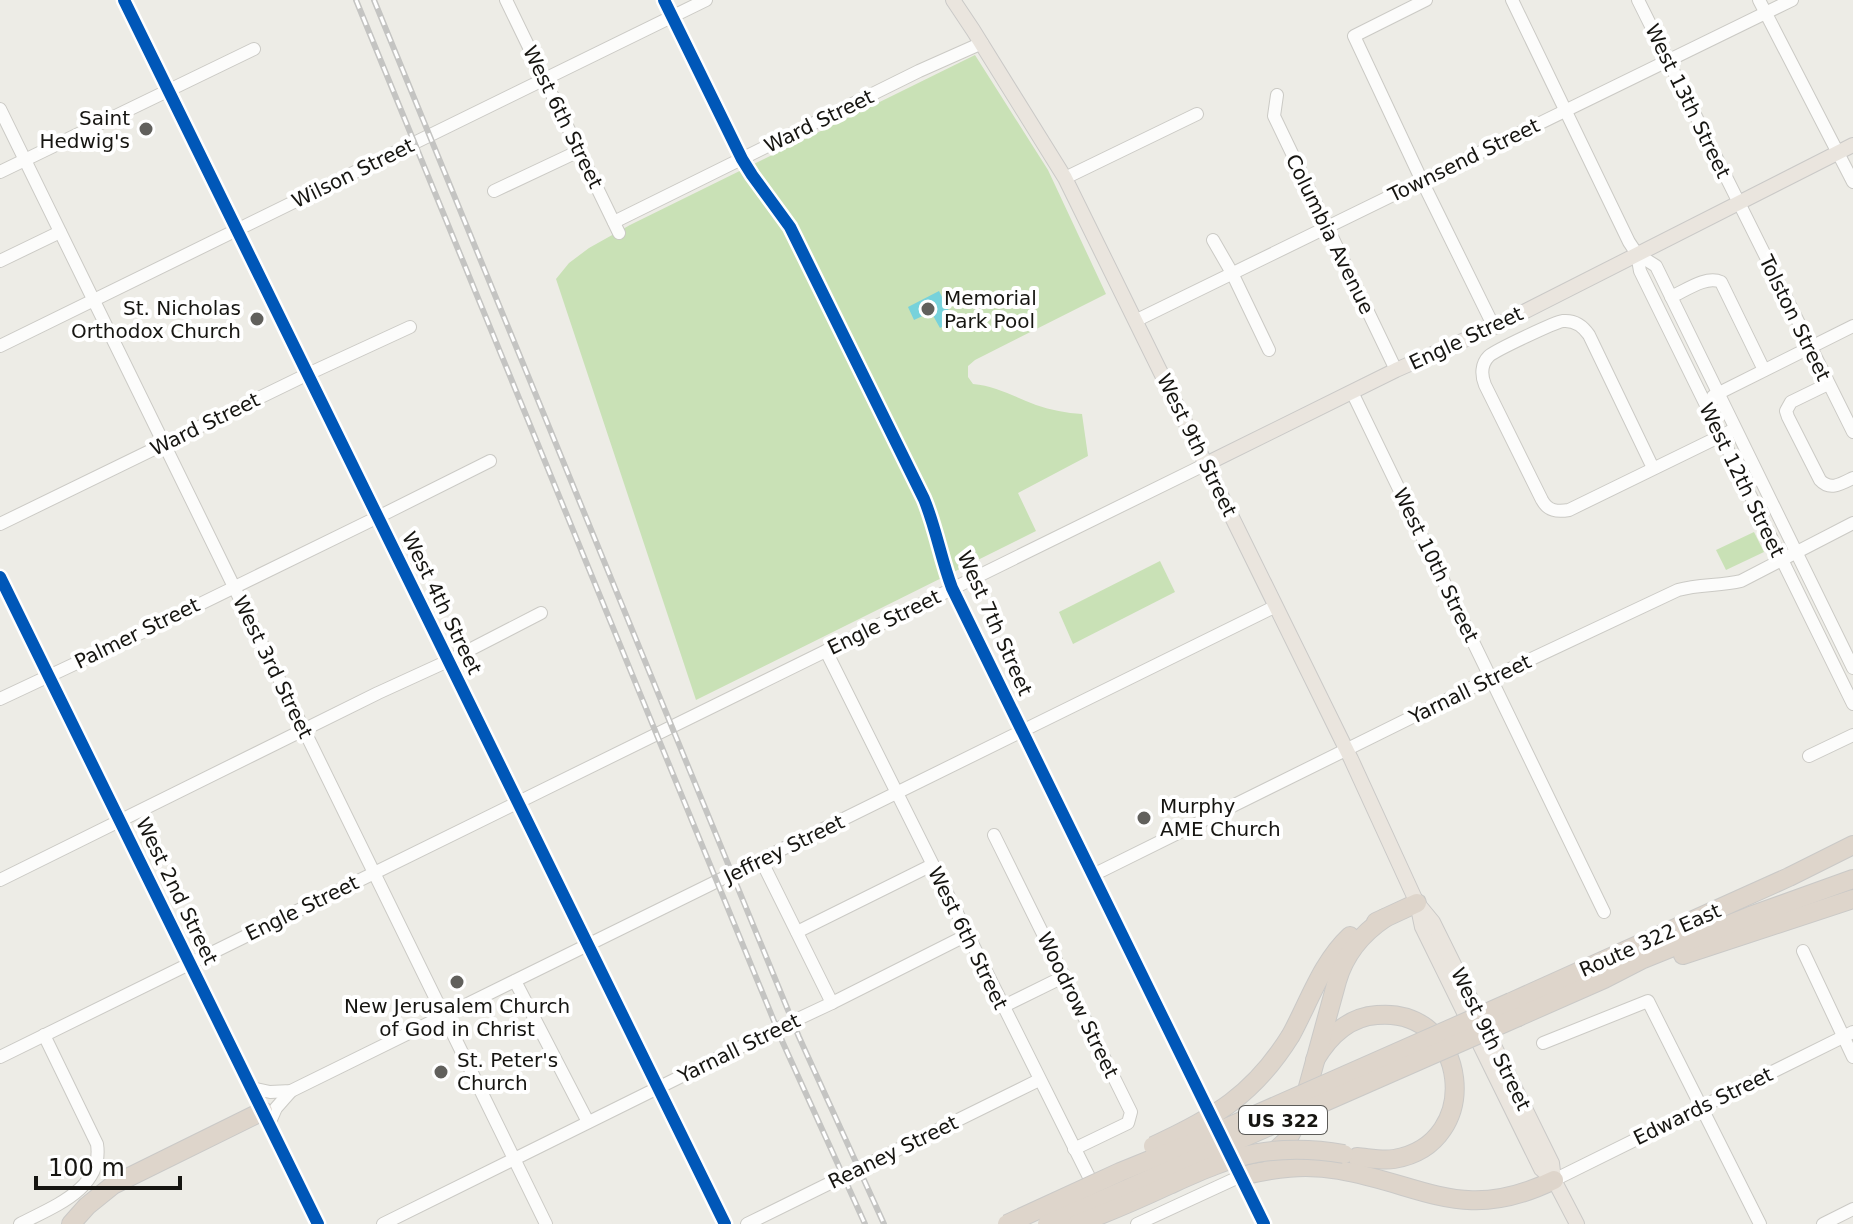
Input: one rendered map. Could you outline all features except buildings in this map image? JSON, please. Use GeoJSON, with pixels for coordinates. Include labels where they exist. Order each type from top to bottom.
{"type":"FeatureCollection","features":[{"type":"Feature","properties":{"kind":"highway","name":"US 322"},"geometry":{"type":"LineString","coordinates":[[1789,877],[1853,845]]}},
{"type":"Feature","properties":{"kind":"highway"},"geometry":{"type":"LineString","coordinates":[[1789,877],[1853,851]]}},
{"type":"Feature","properties":{"kind":"highway","name":"Route 322 East"},"geometry":{"type":"LineString","coordinates":[[1515,1010],[1789,877]]}},
{"type":"Feature","properties":{"kind":"highway","name":"US 322"},"geometry":{"type":"LineString","coordinates":[[1007,1224],[1120,1172],[1515,1010],[1604,979],[1641,960],[1750,916],[1853,879]]}},
{"type":"Feature","properties":{"kind":"highway"},"geometry":{"type":"LineString","coordinates":[[1604,979],[1853,899]]}},
{"type":"Feature","properties":{"kind":"highway"},"geometry":{"type":"LineString","coordinates":[[994,1224],[1217,1113],[1254,1083],[1274,1060],[1291,1035],[1334,953],[1354,934],[1417,903]]}},
{"type":"Feature","properties":{"kind":"highway"},"geometry":{"type":"LineString","coordinates":[[1241,1176],[1288,1139],[1300,1116],[1344,961],[1361,937],[1385,918]]}},
{"type":"Feature","properties":{"kind":"highway","name":"US 322"},"geometry":{"type":"LineString","coordinates":[[1047,1224],[1515,1010]]}},
{"type":"Feature","properties":{"kind":"highway"},"geometry":{"type":"LineString","coordinates":[[1077,1224],[1204,1169],[1245,1156],[1287,1150],[1316,1150],[1379,1160],[1398,1158],[1416,1152],[1431,1141],[1444,1127],[1452,1110],[1456,1091],[1452,1063],[1438,1039],[1423,1026],[1406,1018],[1388,1014],[1360,1018],[1329,1039],[1315,1060]]}},
{"type":"Feature","properties":{"kind":"highway"},"geometry":{"type":"LineString","coordinates":[[71,1224],[103,1192],[143,1169],[266,1117]]}},
{"type":"Feature","properties":{"kind":"highway"},"geometry":{"type":"LineString","coordinates":[[1351,1156],[1380,1164],[1462,1202]]}},
{"type":"Feature","properties":{"kind":"highway"},"geometry":{"type":"LineString","coordinates":[[1241,1176],[1284,1167],[1329,1168],[1462,1202],[1502,1201],[1531,1192],[1554,1180]]}},
{"type":"Feature","properties":{"kind":"main road","name":"West 9th Street"},"geometry":{"type":"LineString","coordinates":[[953,0],[1065,178],[1347,750],[1417,903],[1422,927],[1541,1169],[1554,1180],[1577,1224]]}},
{"type":"Feature","properties":{"kind":"main road","name":"Engle Street"},"geometry":{"type":"LineString","coordinates":[[1206,464],[1396,370],[1494,327],[1853,145]]}},
{"type":"Feature","properties":{"kind":"main road","name":"West 2nd Street"},"geometry":{"type":"LineString","coordinates":[[0,577],[318,1224]]}},
{"type":"Feature","properties":{"kind":"street","name":"West 4th Street"},"geometry":{"type":"LineString","coordinates":[[124,0],[725,1224]]}},
{"type":"Feature","properties":{"kind":"street","name":"West 6th Street"},"geometry":{"type":"LineString","coordinates":[[506,0],[617,228]]}},
{"type":"Feature","properties":{"kind":"street","name":"West 7th Street"},"geometry":{"type":"LineString","coordinates":[[664,0],[742,159],[790,227],[911,473],[931,516],[952,588],[1264,1224]]}},
{"type":"Feature","properties":{"kind":"street","name":"Wilson Street"},"geometry":{"type":"LineString","coordinates":[[0,346],[706,0]]}},
{"type":"Feature","properties":{"kind":"street"},"geometry":{"type":"LineString","coordinates":[[1426,0],[1354,36],[1494,327]]}},
{"type":"Feature","properties":{"kind":"street","name":"West 12th Street"},"geometry":{"type":"LineString","coordinates":[[1512,0],[1637,254],[1640,271],[1853,704]]}},
{"type":"Feature","properties":{"kind":"street","name":"West 13th Street"},"geometry":{"type":"LineString","coordinates":[[1638,0],[1739,203]]}},
{"type":"Feature","properties":{"kind":"street"},"geometry":{"type":"LineString","coordinates":[[1759,0],[1853,182]]}},
{"type":"Feature","properties":{"kind":"street","name":"Townsend Street"},"geometry":{"type":"LineString","coordinates":[[1135,321],[1792,0]]}},
{"type":"Feature","properties":{"kind":"street","name":"Ward Street"},"geometry":{"type":"LineString","coordinates":[[617,228],[742,159],[982,43]]}},
{"type":"Feature","properties":{"kind":"street"},"geometry":{"type":"LineString","coordinates":[[0,172],[254,49]]}},
{"type":"Feature","properties":{"kind":"street","name":"Columbia Avenue"},"geometry":{"type":"LineString","coordinates":[[1277,95],[1274,116],[1396,370]]}},
{"type":"Feature","properties":{"kind":"street","name":"West 3rd Street"},"geometry":{"type":"LineString","coordinates":[[0,109],[546,1224]]}},
{"type":"Feature","properties":{"kind":"street"},"geometry":{"type":"LineString","coordinates":[[1065,178],[1197,114]]}},
{"type":"Feature","properties":{"kind":"street"},"geometry":{"type":"LineString","coordinates":[[494,191],[579,151]]}},
{"type":"Feature","properties":{"kind":"street","name":"Tolston Street"},"geometry":{"type":"LineString","coordinates":[[1739,203],[1853,432]]}},
{"type":"Feature","properties":{"kind":"street"},"geometry":{"type":"LineString","coordinates":[[0,261],[60,232]]}},
{"type":"Feature","properties":{"kind":"street"},"geometry":{"type":"LineString","coordinates":[[1213,240],[1269,350]]}},
{"type":"Feature","properties":{"kind":"street","name":"West 12th Street"},"geometry":{"type":"LineString","coordinates":[[1637,254],[1656,266],[1853,668]]}},
{"type":"Feature","properties":{"kind":"street"},"geometry":{"type":"LineString","coordinates":[[1671,297],[1708,280],[1721,282],[1764,370]]}},
{"type":"Feature","properties":{"kind":"street"},"geometry":{"type":"LineString","coordinates":[[1653,468],[1585,328],[1576,323],[1559,322],[1493,353],[1487,359],[1482,378],[1485,385],[1542,500],[1555,511],[1569,510],[1735,429]]}},
{"type":"Feature","properties":{"kind":"street"},"geometry":{"type":"LineString","coordinates":[[1703,401],[1853,326]]}},
{"type":"Feature","properties":{"kind":"street","name":"Ward Street"},"geometry":{"type":"LineString","coordinates":[[0,524],[410,327]]}},
{"type":"Feature","properties":{"kind":"street"},"geometry":{"type":"LineString","coordinates":[[1828,384],[1791,402],[1786,411],[1820,480],[1835,486],[1853,478]]}},
{"type":"Feature","properties":{"kind":"street","name":"West 10th Street"},"geometry":{"type":"LineString","coordinates":[[1352,392],[1604,912]]}},
{"type":"Feature","properties":{"kind":"street","name":"Palmer Street"},"geometry":{"type":"LineString","coordinates":[[0,699],[490,461]]}},
{"type":"Feature","properties":{"kind":"street","name":"Engle Street"},"geometry":{"type":"LineString","coordinates":[[0,1057],[1206,464]]}},
{"type":"Feature","properties":{"kind":"street","name":"Yarnall Street"},"geometry":{"type":"LineString","coordinates":[[1093,875],[1491,678],[1678,590],[1696,585],[1741,581],[1853,523]]}},
{"type":"Feature","properties":{"kind":"street","name":"Jeffrey Street"},"geometry":{"type":"LineString","coordinates":[[291,1091],[1276,606]]}},
{"type":"Feature","properties":{"kind":"street"},"geometry":{"type":"LineString","coordinates":[[0,880],[541,613]]}},
{"type":"Feature","properties":{"kind":"street","name":"West 6th Street"},"geometry":{"type":"LineString","coordinates":[[826,651],[1112,1224]]}},
{"type":"Feature","properties":{"kind":"street"},"geometry":{"type":"LineString","coordinates":[[1809,756],[1853,735]]}},
{"type":"Feature","properties":{"kind":"street","name":"Woodrow Street"},"geometry":{"type":"LineString","coordinates":[[994,835],[1131,1112],[1128,1123],[1074,1149]]}},
{"type":"Feature","properties":{"kind":"street"},"geometry":{"type":"LineString","coordinates":[[761,860],[832,1003]]}},
{"type":"Feature","properties":{"kind":"street"},"geometry":{"type":"LineString","coordinates":[[797,932],[932,865]]}},
{"type":"Feature","properties":{"kind":"street","name":"Yarnall Street"},"geometry":{"type":"LineString","coordinates":[[383,1224],[967,935]]}},
{"type":"Feature","properties":{"kind":"street"},"geometry":{"type":"LineString","coordinates":[[1803,951],[1848,1034],[1853,1057]]}},
{"type":"Feature","properties":{"kind":"street"},"geometry":{"type":"LineString","coordinates":[[1002,1007],[1065,976]]}},
{"type":"Feature","properties":{"kind":"street"},"geometry":{"type":"LineString","coordinates":[[515,981],[588,1122]]}},
{"type":"Feature","properties":{"kind":"street"},"geometry":{"type":"LineString","coordinates":[[1543,1043],[1648,1001],[1760,1224]]}},
{"type":"Feature","properties":{"kind":"street","name":"Edwards Street"},"geometry":{"type":"LineString","coordinates":[[1554,1180],[1848,1034]]}},
{"type":"Feature","properties":{"kind":"street"},"geometry":{"type":"LineString","coordinates":[[20,1224],[75,1194],[94,1170],[98,1157],[97,1144],[44,1035]]}},
{"type":"Feature","properties":{"kind":"street","name":"Reaney Street"},"geometry":{"type":"LineString","coordinates":[[747,1224],[1039,1080]]}},
{"type":"Feature","properties":{"kind":"street"},"geometry":{"type":"LineString","coordinates":[[251,1088],[291,1091]]}},
{"type":"Feature","properties":{"kind":"street"},"geometry":{"type":"LineString","coordinates":[[266,1117],[291,1091]]}},
{"type":"Feature","properties":{"kind":"street"},"geometry":{"type":"LineString","coordinates":[[1137,1224],[1241,1176]]}},
{"type":"Feature","properties":{"kind":"street"},"geometry":{"type":"LineString","coordinates":[[1823,1224],[1853,1209]]}},
{"type":"Feature","properties":{"kind":"green space"},"geometry":{"type":"Polygon","coordinates":[[[975,55],[1048,170],[1106,294],[975,360],[968,366],[968,377],[973,384],[998,389],[1036,405],[1082,414],[1088,456],[1018,493],[1036,531],[696,700],[556,279],[569,263],[589,248],[630,225],[975,55]]]}},
{"type":"Feature","properties":{"kind":"green space"},"geometry":{"type":"Polygon","coordinates":[[[1754,532],[1764,552],[1726,570],[1716,550],[1754,532]]]}},
{"type":"Feature","properties":{"kind":"green space"},"geometry":{"type":"Polygon","coordinates":[[[1160,561],[1175,592],[1073,644],[1059,612],[1160,561]]]}},
{"type":"Feature","properties":{"kind":"water","name":"Memorial Park Pool"},"geometry":{"type":"Polygon","coordinates":[[[939,291],[954,321],[940,328],[931,312],[914,320],[908,307],[939,291]]]}},
{"type":"Feature","properties":{"kind":"railway"},"geometry":{"type":"LineString","coordinates":[[356,0],[783,1043],[865,1224]]}},
{"type":"Feature","properties":{"kind":"railway"},"geometry":{"type":"LineString","coordinates":[[374,0],[799,1037],[884,1224]]}},
{"type":"Feature","properties":{"kind":"cycle path"},"geometry":{"type":"LineString","coordinates":[[124,0],[725,1224]]}},
{"type":"Feature","properties":{"kind":"cycle path"},"geometry":{"type":"LineString","coordinates":[[664,0],[742,159],[790,227],[924,499],[952,588],[1264,1224]]}},
{"type":"Feature","properties":{"kind":"cycle path"},"geometry":{"type":"LineString","coordinates":[[0,577],[318,1224]]}},
{"type":"Feature","properties":{"kind":"place","name":"Saint Hedwig's"},"geometry":{"type":"Point","coordinates":[146,129]}},
{"type":"Feature","properties":{"kind":"place","name":"Memorial Park Pool"},"geometry":{"type":"Point","coordinates":[928,309]}},
{"type":"Feature","properties":{"kind":"place","name":"St. Nicholas Orthodox Church"},"geometry":{"type":"Point","coordinates":[257,319]}},
{"type":"Feature","properties":{"kind":"place","name":"Murphy AME Church"},"geometry":{"type":"Point","coordinates":[1144,818]}},
{"type":"Feature","properties":{"kind":"place","name":"New Jerusalem Church of God in Christ"},"geometry":{"type":"Point","coordinates":[457,982]}},
{"type":"Feature","properties":{"kind":"place","name":"St. Peter's Church"},"geometry":{"type":"Point","coordinates":[441,1072]}}]}
